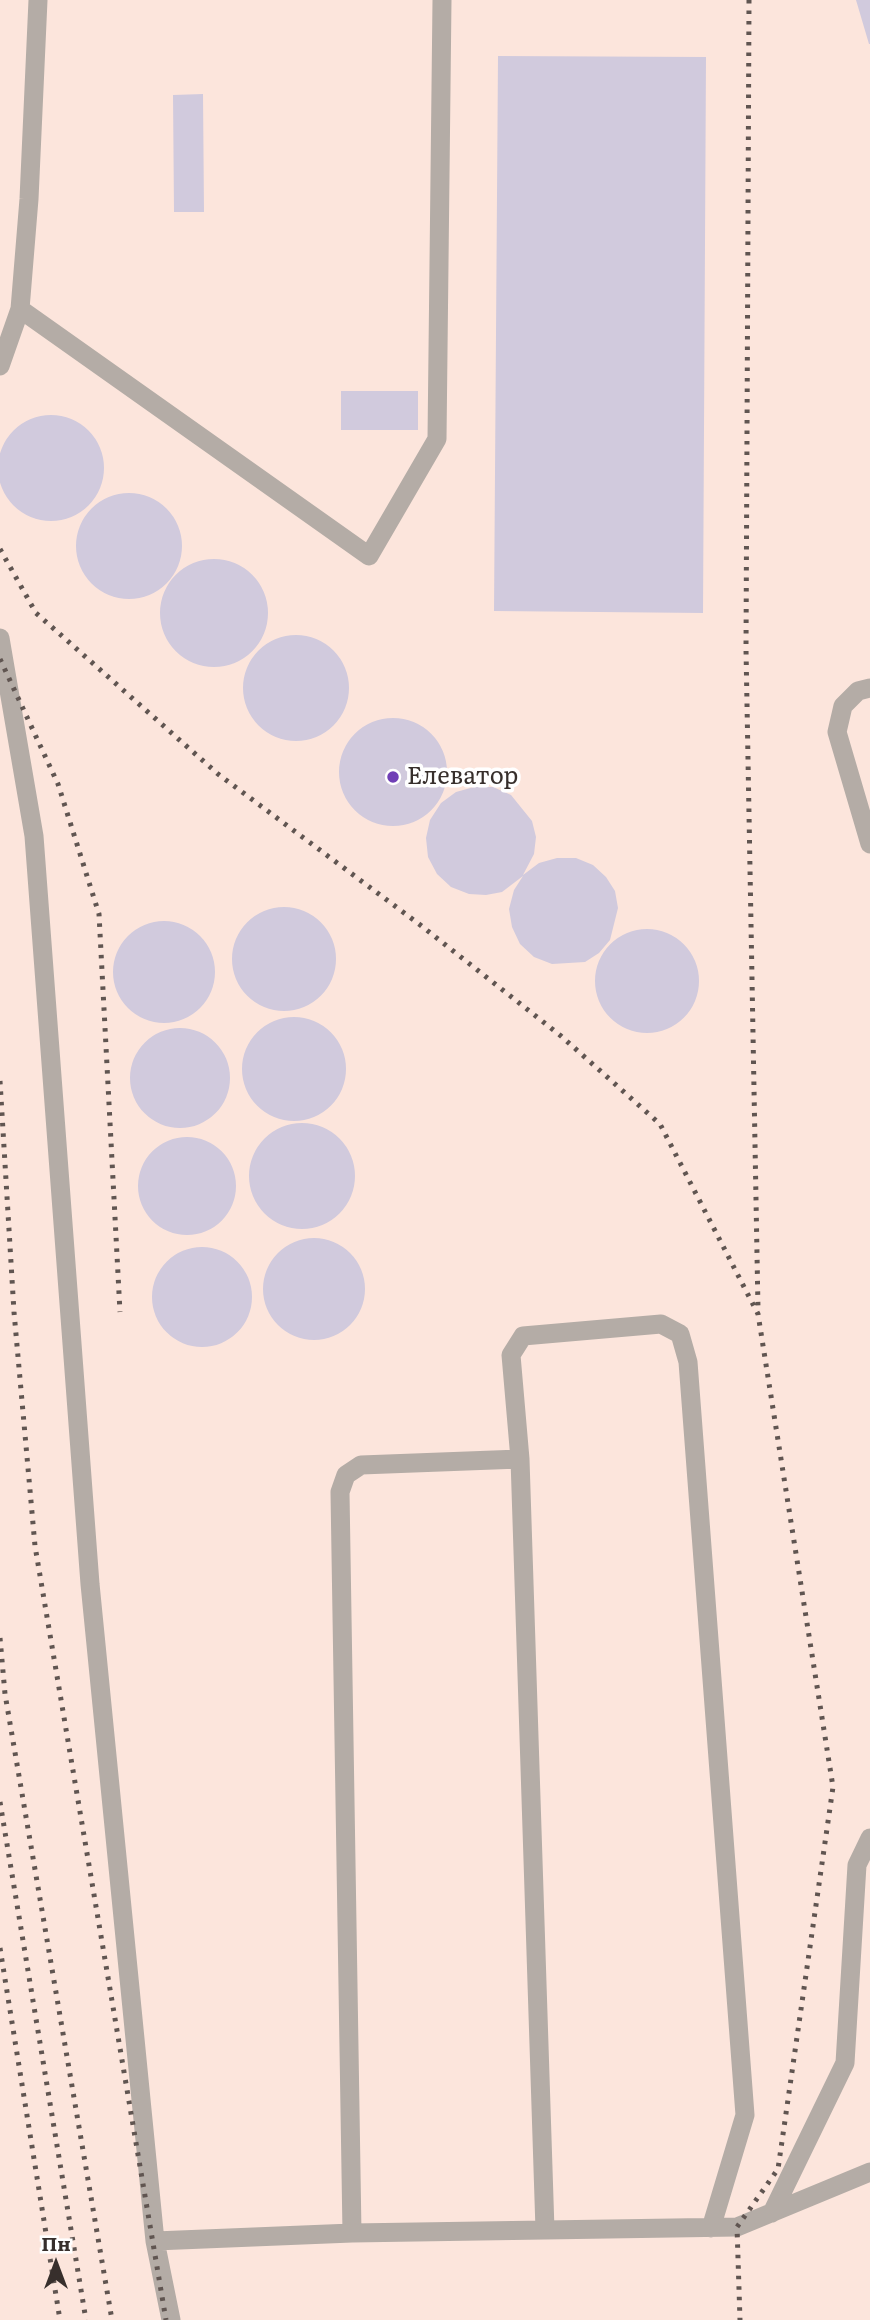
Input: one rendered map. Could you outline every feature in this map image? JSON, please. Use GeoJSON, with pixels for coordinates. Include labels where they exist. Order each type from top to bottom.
{"type":"FeatureCollection","features":[{"type":"Feature","properties":{"kind":"lane"},"geometry":{"type":"LineString","coordinates":[[0,366],[20,309],[29,199],[38,0]]}},
{"type":"Feature","properties":{"kind":"lane"},"geometry":{"type":"LineString","coordinates":[[20,309],[369,556],[437,439],[442,0]]}},
{"type":"Feature","properties":{"kind":"lane"},"geometry":{"type":"LineString","coordinates":[[0,638],[34,836],[90,1584],[155,2241],[171,2320]]}},
{"type":"Feature","properties":{"kind":"lane"},"geometry":{"type":"LineString","coordinates":[[870,688],[858,691],[844,706],[837,732],[870,844]]}},
{"type":"Feature","properties":{"kind":"lane"},"geometry":{"type":"LineString","coordinates":[[545,2230],[520,1459],[512,1355],[523,1336],[661,1324],[680,1334],[688,1362],[745,2115],[711,2228]]}},
{"type":"Feature","properties":{"kind":"lane"},"geometry":{"type":"LineString","coordinates":[[352,2233],[340,1492],[346,1475],[361,1465],[520,1459]]}},
{"type":"Feature","properties":{"kind":"lane"},"geometry":{"type":"LineString","coordinates":[[772,2213],[845,2063],[857,1865],[870,1838]]}},
{"type":"Feature","properties":{"kind":"lane"},"geometry":{"type":"LineString","coordinates":[[155,2241],[352,2233],[737,2227],[870,2172]]}},
{"type":"Feature","properties":{"kind":"building"},"geometry":{"type":"Polygon","coordinates":[[[856,0],[870,0],[870,44],[869,44],[856,0]]]}},
{"type":"Feature","properties":{"kind":"building"},"geometry":{"type":"Polygon","coordinates":[[[498,56],[706,57],[703,613],[494,611],[498,56]]]}},
{"type":"Feature","properties":{"kind":"building"},"geometry":{"type":"Polygon","coordinates":[[[203,94],[204,212],[174,212],[173,95],[203,94]]]}},
{"type":"Feature","properties":{"kind":"building"},"geometry":{"type":"Polygon","coordinates":[[[341,391],[418,391],[418,430],[341,430],[341,391]]]}},
{"type":"Feature","properties":{"kind":"building"},"geometry":{"type":"Polygon","coordinates":[[[51,415],[71,419],[88,431],[100,448],[104,468],[100,488],[88,505],[71,517],[51,521],[31,517],[14,505],[2,488],[-2,468],[2,448],[14,431],[31,419],[51,415]]]}},
{"type":"Feature","properties":{"kind":"building"},"geometry":{"type":"Polygon","coordinates":[[[129,493],[149,497],[167,508],[178,526],[182,546],[178,566],[167,584],[149,595],[129,599],[109,595],[91,584],[80,566],[76,546],[80,526],[91,508],[109,497],[129,493]]]}},
{"type":"Feature","properties":{"kind":"building"},"geometry":{"type":"Polygon","coordinates":[[[214,559],[235,563],[252,575],[264,592],[268,613],[264,634],[252,651],[235,663],[214,667],[193,663],[176,651],[164,634],[160,613],[164,592],[176,575],[193,563],[214,559]]]}},
{"type":"Feature","properties":{"kind":"building"},"geometry":{"type":"Polygon","coordinates":[[[296,635],[316,639],[334,650],[345,668],[349,688],[345,708],[334,726],[316,737],[296,741],[276,737],[258,726],[247,708],[243,688],[247,668],[258,650],[276,639],[296,635]]]}},
{"type":"Feature","properties":{"kind":"building","name":"Елеватор"},"geometry":{"type":"Polygon","coordinates":[[[393,718],[414,722],[431,734],[443,751],[447,772],[443,793],[431,810],[414,822],[393,826],[372,822],[355,810],[343,793],[339,772],[343,751],[355,734],[372,722],[393,718]]]}},
{"type":"Feature","properties":{"kind":"building"},"geometry":{"type":"Polygon","coordinates":[[[474,787],[493,787],[511,795],[532,821],[536,837],[534,854],[523,875],[539,863],[557,858],[576,858],[593,865],[606,877],[615,891],[618,908],[610,940],[599,953],[585,962],[552,964],[534,957],[520,944],[512,927],[509,909],[514,890],[523,876],[502,892],[486,895],[469,894],[451,887],[437,874],[428,857],[426,838],[430,820],[441,803],[456,792],[474,787]]]}},
{"type":"Feature","properties":{"kind":"building"},"geometry":{"type":"Polygon","coordinates":[[[284,907],[304,911],[321,922],[332,939],[336,959],[332,979],[321,996],[304,1007],[284,1011],[264,1007],[247,996],[236,979],[232,959],[236,939],[247,922],[264,911],[284,907]]]}},
{"type":"Feature","properties":{"kind":"building"},"geometry":{"type":"Polygon","coordinates":[[[164,921],[184,925],[200,936],[211,952],[215,972],[211,992],[200,1008],[184,1019],[164,1023],[144,1019],[128,1008],[117,992],[113,972],[117,952],[128,936],[144,925],[164,921]]]}},
{"type":"Feature","properties":{"kind":"building"},"geometry":{"type":"Polygon","coordinates":[[[647,929],[667,933],[684,944],[695,961],[699,981],[695,1001],[684,1018],[667,1029],[647,1033],[627,1029],[610,1018],[599,1001],[595,981],[599,961],[610,944],[627,933],[647,929]]]}},
{"type":"Feature","properties":{"kind":"building"},"geometry":{"type":"Polygon","coordinates":[[[294,1017],[314,1021],[331,1032],[342,1049],[346,1069],[342,1089],[331,1106],[314,1117],[294,1121],[274,1117],[257,1106],[246,1089],[242,1069],[246,1049],[257,1032],[274,1021],[294,1017]]]}},
{"type":"Feature","properties":{"kind":"building"},"geometry":{"type":"Polygon","coordinates":[[[180,1028],[199,1032],[215,1043],[226,1059],[230,1078],[226,1097],[215,1113],[199,1124],[180,1128],[161,1124],[145,1113],[134,1097],[130,1078],[134,1059],[145,1043],[161,1032],[180,1028]]]}},
{"type":"Feature","properties":{"kind":"building"},"geometry":{"type":"Polygon","coordinates":[[[302,1123],[322,1127],[339,1139],[351,1156],[355,1176],[351,1196],[339,1213],[322,1225],[302,1229],[282,1225],[265,1213],[253,1196],[249,1176],[253,1156],[265,1139],[282,1127],[302,1123]]]}},
{"type":"Feature","properties":{"kind":"building"},"geometry":{"type":"Polygon","coordinates":[[[187,1137],[206,1141],[222,1151],[232,1167],[236,1186],[232,1205],[222,1221],[206,1231],[187,1235],[168,1231],[152,1221],[142,1205],[138,1186],[142,1167],[152,1151],[168,1141],[187,1137]]]}},
{"type":"Feature","properties":{"kind":"building"},"geometry":{"type":"Polygon","coordinates":[[[314,1238],[334,1242],[350,1253],[361,1269],[365,1289],[361,1309],[350,1325],[334,1336],[314,1340],[294,1336],[278,1325],[267,1309],[263,1289],[267,1269],[278,1253],[294,1242],[314,1238]]]}},
{"type":"Feature","properties":{"kind":"building"},"geometry":{"type":"Polygon","coordinates":[[[202,1247],[221,1251],[238,1261],[248,1278],[252,1297],[248,1316],[238,1333],[221,1343],[202,1347],[183,1343],[166,1333],[156,1316],[152,1297],[156,1278],[166,1261],[183,1251],[202,1247]]]}},
{"type":"Feature","properties":{"kind":"railway"},"geometry":{"type":"LineString","coordinates":[[749,0],[746,649],[758,1309]]}},
{"type":"Feature","properties":{"kind":"railway"},"geometry":{"type":"LineString","coordinates":[[0,549],[36,613],[218,774],[419,924],[561,1036],[660,1124],[758,1314],[833,1787],[778,2169],[737,2227],[740,2320]]}},
{"type":"Feature","properties":{"kind":"railway"},"geometry":{"type":"LineString","coordinates":[[0,659],[58,784],[99,914],[120,1312]]}},
{"type":"Feature","properties":{"kind":"railway"},"geometry":{"type":"LineString","coordinates":[[0,1081],[14,1312],[35,1546],[166,2320]]}},
{"type":"Feature","properties":{"kind":"railway"},"geometry":{"type":"LineString","coordinates":[[0,1638],[5,1694],[112,2320]]}},
{"type":"Feature","properties":{"kind":"railway"},"geometry":{"type":"LineString","coordinates":[[0,1802],[86,2320]]}},
{"type":"Feature","properties":{"kind":"railway"},"geometry":{"type":"LineString","coordinates":[[0,1948],[60,2320]]}},
{"type":"Feature","properties":{"kind":"place","name":"Елеватор"},"geometry":{"type":"Point","coordinates":[393,777]}}]}
